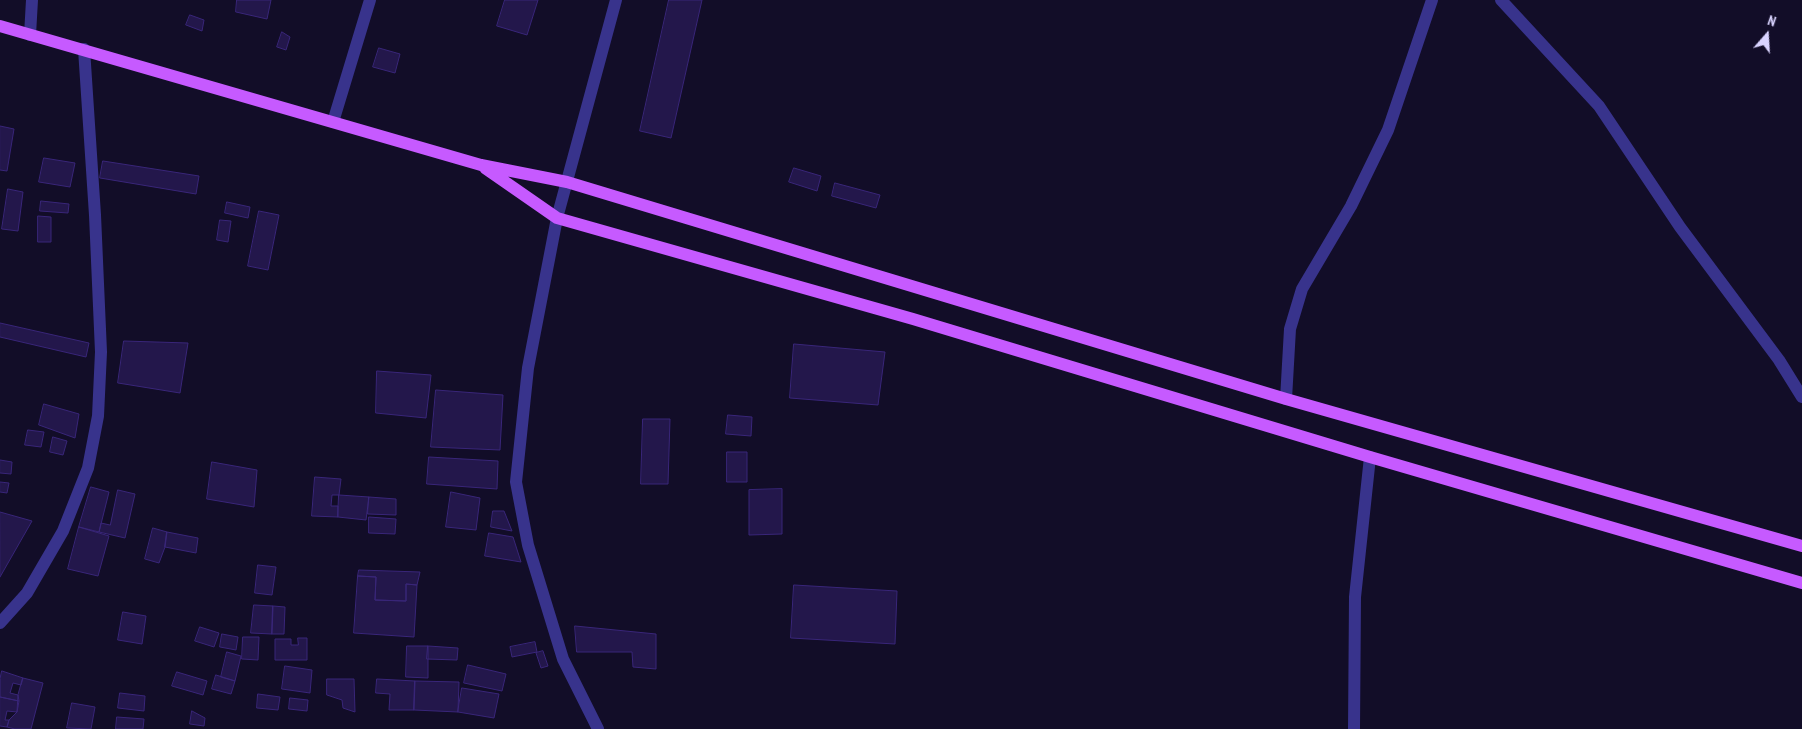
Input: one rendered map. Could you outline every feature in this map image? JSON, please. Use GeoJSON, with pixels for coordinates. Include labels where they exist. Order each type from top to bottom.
{"type":"FeatureCollection","features":[{"type":"Feature","properties":{"kind":"main road"},"geometry":{"type":"LineString","coordinates":[[0,26],[481,165],[567,182],[1286,399],[1802,546]]}},
{"type":"Feature","properties":{"kind":"main road"},"geometry":{"type":"LineString","coordinates":[[481,165],[557,218],[913,319],[1370,457],[1802,583]]}},
{"type":"Feature","properties":{"kind":"street"},"geometry":{"type":"LineString","coordinates":[[30,35],[32,0]]}},
{"type":"Feature","properties":{"kind":"street"},"geometry":{"type":"LineString","coordinates":[[334,122],[370,0]]}},
{"type":"Feature","properties":{"kind":"street"},"geometry":{"type":"LineString","coordinates":[[598,729],[563,659],[528,545],[516,482],[528,368],[557,218],[616,0]]}},
{"type":"Feature","properties":{"kind":"street"},"geometry":{"type":"LineString","coordinates":[[1286,399],[1290,329],[1302,289],[1350,206],[1388,130],[1432,0]]}},
{"type":"Feature","properties":{"kind":"street"},"geometry":{"type":"LineString","coordinates":[[1501,0],[1598,106],[1680,227],[1779,360],[1802,397]]}},
{"type":"Feature","properties":{"kind":"street"},"geometry":{"type":"LineString","coordinates":[[0,623],[27,593],[64,531],[88,468],[98,416],[101,352],[95,214],[84,49]]}},
{"type":"Feature","properties":{"kind":"street"},"geometry":{"type":"LineString","coordinates":[[1354,729],[1355,597],[1370,457]]}},
{"type":"Feature","properties":{"kind":"building"},"geometry":{"type":"Polygon","coordinates":[[[237,0],[271,0],[267,19],[236,12],[237,0]]]}},
{"type":"Feature","properties":{"kind":"building"},"geometry":{"type":"Polygon","coordinates":[[[505,0],[538,0],[527,35],[497,26],[505,0]]]}},
{"type":"Feature","properties":{"kind":"building"},"geometry":{"type":"Polygon","coordinates":[[[669,0],[702,0],[671,138],[640,131],[669,0]]]}},
{"type":"Feature","properties":{"kind":"building"},"geometry":{"type":"Polygon","coordinates":[[[190,15],[204,20],[202,31],[186,25],[190,15]]]}},
{"type":"Feature","properties":{"kind":"building"},"geometry":{"type":"Polygon","coordinates":[[[282,32],[290,37],[286,50],[277,47],[282,32]]]}},
{"type":"Feature","properties":{"kind":"building"},"geometry":{"type":"Polygon","coordinates":[[[379,48],[400,54],[395,73],[373,67],[379,48]]]}},
{"type":"Feature","properties":{"kind":"building"},"geometry":{"type":"Polygon","coordinates":[[[0,126],[14,129],[7,171],[0,170],[0,126]]]}},
{"type":"Feature","properties":{"kind":"building"},"geometry":{"type":"Polygon","coordinates":[[[44,158],[75,163],[70,187],[39,182],[44,158]]]}},
{"type":"Feature","properties":{"kind":"building"},"geometry":{"type":"Polygon","coordinates":[[[103,161],[199,176],[196,194],[100,178],[103,161]]]}},
{"type":"Feature","properties":{"kind":"building"},"geometry":{"type":"Polygon","coordinates":[[[794,168],[821,176],[817,191],[789,182],[794,168]]]}},
{"type":"Feature","properties":{"kind":"building"},"geometry":{"type":"Polygon","coordinates":[[[835,183],[880,195],[876,208],[832,196],[835,183]]]}},
{"type":"Feature","properties":{"kind":"building"},"geometry":{"type":"Polygon","coordinates":[[[8,189],[23,192],[18,231],[2,229],[8,189]]]}},
{"type":"Feature","properties":{"kind":"building"},"geometry":{"type":"Polygon","coordinates":[[[41,201],[69,204],[68,213],[40,211],[41,201]]]}},
{"type":"Feature","properties":{"kind":"building"},"geometry":{"type":"Polygon","coordinates":[[[227,202],[250,207],[248,218],[225,213],[227,202]]]}},
{"type":"Feature","properties":{"kind":"building"},"geometry":{"type":"Polygon","coordinates":[[[259,211],[279,215],[268,270],[248,266],[259,211]]]}},
{"type":"Feature","properties":{"kind":"building"},"geometry":{"type":"Polygon","coordinates":[[[38,216],[51,217],[51,242],[38,242],[38,216]]]}},
{"type":"Feature","properties":{"kind":"building"},"geometry":{"type":"Polygon","coordinates":[[[220,220],[231,221],[228,242],[217,240],[220,220]]]}},
{"type":"Feature","properties":{"kind":"building"},"geometry":{"type":"Polygon","coordinates":[[[0,323],[89,343],[86,357],[0,337],[0,323]]]}},
{"type":"Feature","properties":{"kind":"building"},"geometry":{"type":"Polygon","coordinates":[[[124,341],[188,343],[180,393],[118,383],[124,341]]]}},
{"type":"Feature","properties":{"kind":"building"},"geometry":{"type":"Polygon","coordinates":[[[794,344],[885,352],[878,405],[790,398],[794,344]]]}},
{"type":"Feature","properties":{"kind":"building"},"geometry":{"type":"Polygon","coordinates":[[[377,371],[431,375],[426,418],[376,413],[377,371]]]}},
{"type":"Feature","properties":{"kind":"building"},"geometry":{"type":"Polygon","coordinates":[[[436,390],[503,395],[500,450],[431,447],[436,390]]]}},
{"type":"Feature","properties":{"kind":"building"},"geometry":{"type":"Polygon","coordinates":[[[44,404],[79,414],[75,438],[39,425],[44,404]]]}},
{"type":"Feature","properties":{"kind":"building"},"geometry":{"type":"Polygon","coordinates":[[[728,415],[752,417],[751,436],[726,434],[728,415]]]}},
{"type":"Feature","properties":{"kind":"building"},"geometry":{"type":"Polygon","coordinates":[[[643,419],[670,419],[668,484],[641,484],[643,419]]]}},
{"type":"Feature","properties":{"kind":"building"},"geometry":{"type":"Polygon","coordinates":[[[28,430],[44,432],[41,447],[25,445],[28,430]]]}},
{"type":"Feature","properties":{"kind":"building"},"geometry":{"type":"Polygon","coordinates":[[[53,437],[67,441],[63,455],[50,452],[53,437]]]}},
{"type":"Feature","properties":{"kind":"building"},"geometry":{"type":"Polygon","coordinates":[[[727,452],[747,452],[747,482],[727,482],[727,452]]]}},
{"type":"Feature","properties":{"kind":"building"},"geometry":{"type":"Polygon","coordinates":[[[429,457],[498,461],[497,489],[427,484],[429,457]]]}},
{"type":"Feature","properties":{"kind":"building"},"geometry":{"type":"Polygon","coordinates":[[[0,460],[12,462],[11,474],[0,473],[0,460]]]}},
{"type":"Feature","properties":{"kind":"building"},"geometry":{"type":"Polygon","coordinates":[[[212,462],[257,470],[254,507],[207,499],[212,462]]]}},
{"type":"Feature","properties":{"kind":"building"},"geometry":{"type":"Polygon","coordinates":[[[315,477],[341,479],[339,495],[332,495],[331,506],[338,506],[338,517],[312,516],[315,477]]]}},
{"type":"Feature","properties":{"kind":"building"},"geometry":{"type":"Polygon","coordinates":[[[0,482],[9,483],[7,493],[0,492],[0,482]]]}},
{"type":"Feature","properties":{"kind":"building"},"geometry":{"type":"Polygon","coordinates":[[[91,487],[109,492],[99,532],[79,527],[91,487]]]}},
{"type":"Feature","properties":{"kind":"building"},"geometry":{"type":"Polygon","coordinates":[[[782,489],[782,534],[749,535],[749,490],[782,489]]]}},
{"type":"Feature","properties":{"kind":"building"},"geometry":{"type":"Polygon","coordinates":[[[118,490],[135,494],[125,538],[99,532],[101,523],[110,525],[118,490]]]}},
{"type":"Feature","properties":{"kind":"building"},"geometry":{"type":"Polygon","coordinates":[[[451,492],[480,498],[476,530],[446,527],[451,492]]]}},
{"type":"Feature","properties":{"kind":"building"},"geometry":{"type":"Polygon","coordinates":[[[339,495],[369,497],[366,520],[338,517],[339,495]]]}},
{"type":"Feature","properties":{"kind":"building"},"geometry":{"type":"Polygon","coordinates":[[[369,497],[396,499],[396,515],[368,514],[369,497]]]}},
{"type":"Feature","properties":{"kind":"building"},"geometry":{"type":"Polygon","coordinates":[[[493,511],[504,511],[512,531],[491,527],[493,511]]]}},
{"type":"Feature","properties":{"kind":"building"},"geometry":{"type":"Polygon","coordinates":[[[0,512],[32,521],[0,577],[0,512]]]}},
{"type":"Feature","properties":{"kind":"building"},"geometry":{"type":"Polygon","coordinates":[[[369,517],[396,519],[395,534],[369,533],[369,517]]]}},
{"type":"Feature","properties":{"kind":"building"},"geometry":{"type":"Polygon","coordinates":[[[79,527],[109,536],[98,576],[68,569],[79,527]]]}},
{"type":"Feature","properties":{"kind":"building"},"geometry":{"type":"Polygon","coordinates":[[[153,528],[167,532],[165,547],[159,563],[145,559],[153,528]]]}},
{"type":"Feature","properties":{"kind":"building"},"geometry":{"type":"Polygon","coordinates":[[[167,532],[198,538],[196,553],[165,547],[167,532]]]}},
{"type":"Feature","properties":{"kind":"building"},"geometry":{"type":"Polygon","coordinates":[[[489,533],[513,537],[521,562],[485,556],[489,533]]]}},
{"type":"Feature","properties":{"kind":"building"},"geometry":{"type":"Polygon","coordinates":[[[258,565],[276,567],[272,595],[255,593],[258,565]]]}},
{"type":"Feature","properties":{"kind":"building"},"geometry":{"type":"Polygon","coordinates":[[[359,570],[420,572],[417,585],[406,584],[406,601],[375,600],[376,577],[358,576],[359,570]]]}},
{"type":"Feature","properties":{"kind":"building"},"geometry":{"type":"Polygon","coordinates":[[[358,576],[376,577],[375,600],[406,601],[406,584],[417,585],[414,637],[354,633],[358,576]]]}},
{"type":"Feature","properties":{"kind":"building"},"geometry":{"type":"Polygon","coordinates":[[[794,585],[897,591],[895,644],[791,638],[794,585]]]}},
{"type":"Feature","properties":{"kind":"building"},"geometry":{"type":"Polygon","coordinates":[[[254,605],[273,606],[272,634],[251,633],[254,605]]]}},
{"type":"Feature","properties":{"kind":"building"},"geometry":{"type":"Polygon","coordinates":[[[273,606],[285,607],[284,634],[272,634],[273,606]]]}},
{"type":"Feature","properties":{"kind":"building"},"geometry":{"type":"Polygon","coordinates":[[[123,612],[146,616],[142,644],[118,640],[123,612]]]}},
{"type":"Feature","properties":{"kind":"building"},"geometry":{"type":"Polygon","coordinates":[[[575,626],[656,634],[656,669],[633,667],[632,652],[577,652],[575,626]]]}},
{"type":"Feature","properties":{"kind":"building"},"geometry":{"type":"Polygon","coordinates":[[[200,627],[219,633],[214,647],[195,641],[200,627]]]}},
{"type":"Feature","properties":{"kind":"building"},"geometry":{"type":"Polygon","coordinates":[[[222,634],[238,637],[236,650],[220,647],[222,634]]]}},
{"type":"Feature","properties":{"kind":"building"},"geometry":{"type":"Polygon","coordinates":[[[243,637],[259,637],[258,660],[242,659],[243,637]]]}},
{"type":"Feature","properties":{"kind":"building"},"geometry":{"type":"Polygon","coordinates":[[[298,638],[307,638],[307,660],[275,660],[275,639],[291,639],[291,645],[298,645],[298,638]]]}},
{"type":"Feature","properties":{"kind":"building"},"geometry":{"type":"Polygon","coordinates":[[[535,642],[537,652],[512,657],[510,647],[535,642]]]}},
{"type":"Feature","properties":{"kind":"building"},"geometry":{"type":"Polygon","coordinates":[[[407,646],[428,646],[428,678],[406,677],[407,646]]]}},
{"type":"Feature","properties":{"kind":"building"},"geometry":{"type":"Polygon","coordinates":[[[428,646],[458,648],[457,660],[427,659],[428,646]]]}},
{"type":"Feature","properties":{"kind":"building"},"geometry":{"type":"Polygon","coordinates":[[[543,651],[548,666],[541,668],[536,653],[543,651]]]}},
{"type":"Feature","properties":{"kind":"building"},"geometry":{"type":"Polygon","coordinates":[[[227,652],[241,656],[235,681],[221,677],[227,652]]]}},
{"type":"Feature","properties":{"kind":"building"},"geometry":{"type":"Polygon","coordinates":[[[468,665],[506,674],[502,691],[464,683],[468,665]]]}},
{"type":"Feature","properties":{"kind":"building"},"geometry":{"type":"Polygon","coordinates":[[[285,666],[312,670],[310,693],[282,689],[285,666]]]}},
{"type":"Feature","properties":{"kind":"building"},"geometry":{"type":"Polygon","coordinates":[[[2,671],[23,678],[21,685],[13,683],[10,693],[18,695],[19,701],[0,697],[2,671]]]}},
{"type":"Feature","properties":{"kind":"building"},"geometry":{"type":"Polygon","coordinates":[[[177,672],[207,681],[203,695],[172,686],[177,672]]]}},
{"type":"Feature","properties":{"kind":"building"},"geometry":{"type":"Polygon","coordinates":[[[216,675],[235,681],[231,694],[212,689],[216,675]]]}},
{"type":"Feature","properties":{"kind":"building"},"geometry":{"type":"Polygon","coordinates":[[[23,678],[43,683],[31,729],[15,729],[7,727],[9,720],[17,712],[18,695],[23,678]]]}},
{"type":"Feature","properties":{"kind":"building"},"geometry":{"type":"Polygon","coordinates":[[[327,679],[354,679],[355,712],[343,708],[342,700],[327,695],[327,679]]]}},
{"type":"Feature","properties":{"kind":"building"},"geometry":{"type":"Polygon","coordinates":[[[377,679],[415,681],[414,710],[389,710],[390,694],[376,693],[377,679]]]}},
{"type":"Feature","properties":{"kind":"building"},"geometry":{"type":"Polygon","coordinates":[[[415,681],[459,682],[458,712],[414,710],[415,681]]]}},
{"type":"Feature","properties":{"kind":"building"},"geometry":{"type":"Polygon","coordinates":[[[462,688],[499,694],[494,718],[458,712],[462,688]]]}},
{"type":"Feature","properties":{"kind":"building"},"geometry":{"type":"Polygon","coordinates":[[[120,693],[145,696],[144,711],[118,708],[120,693]]]}},
{"type":"Feature","properties":{"kind":"building"},"geometry":{"type":"Polygon","coordinates":[[[258,694],[280,697],[278,710],[257,708],[258,694]]]}},
{"type":"Feature","properties":{"kind":"building"},"geometry":{"type":"Polygon","coordinates":[[[0,697],[19,701],[17,712],[7,711],[5,720],[9,720],[7,727],[0,726],[0,697]]]}},
{"type":"Feature","properties":{"kind":"building"},"geometry":{"type":"Polygon","coordinates":[[[290,698],[308,700],[307,711],[289,709],[290,698]]]}},
{"type":"Feature","properties":{"kind":"building"},"geometry":{"type":"Polygon","coordinates":[[[72,703],[95,707],[91,729],[67,728],[72,703]]]}},
{"type":"Feature","properties":{"kind":"building"},"geometry":{"type":"Polygon","coordinates":[[[192,711],[205,718],[204,726],[190,724],[192,711]]]}},
{"type":"Feature","properties":{"kind":"building"},"geometry":{"type":"Polygon","coordinates":[[[117,717],[144,719],[143,729],[116,729],[117,717]]]}}]}
